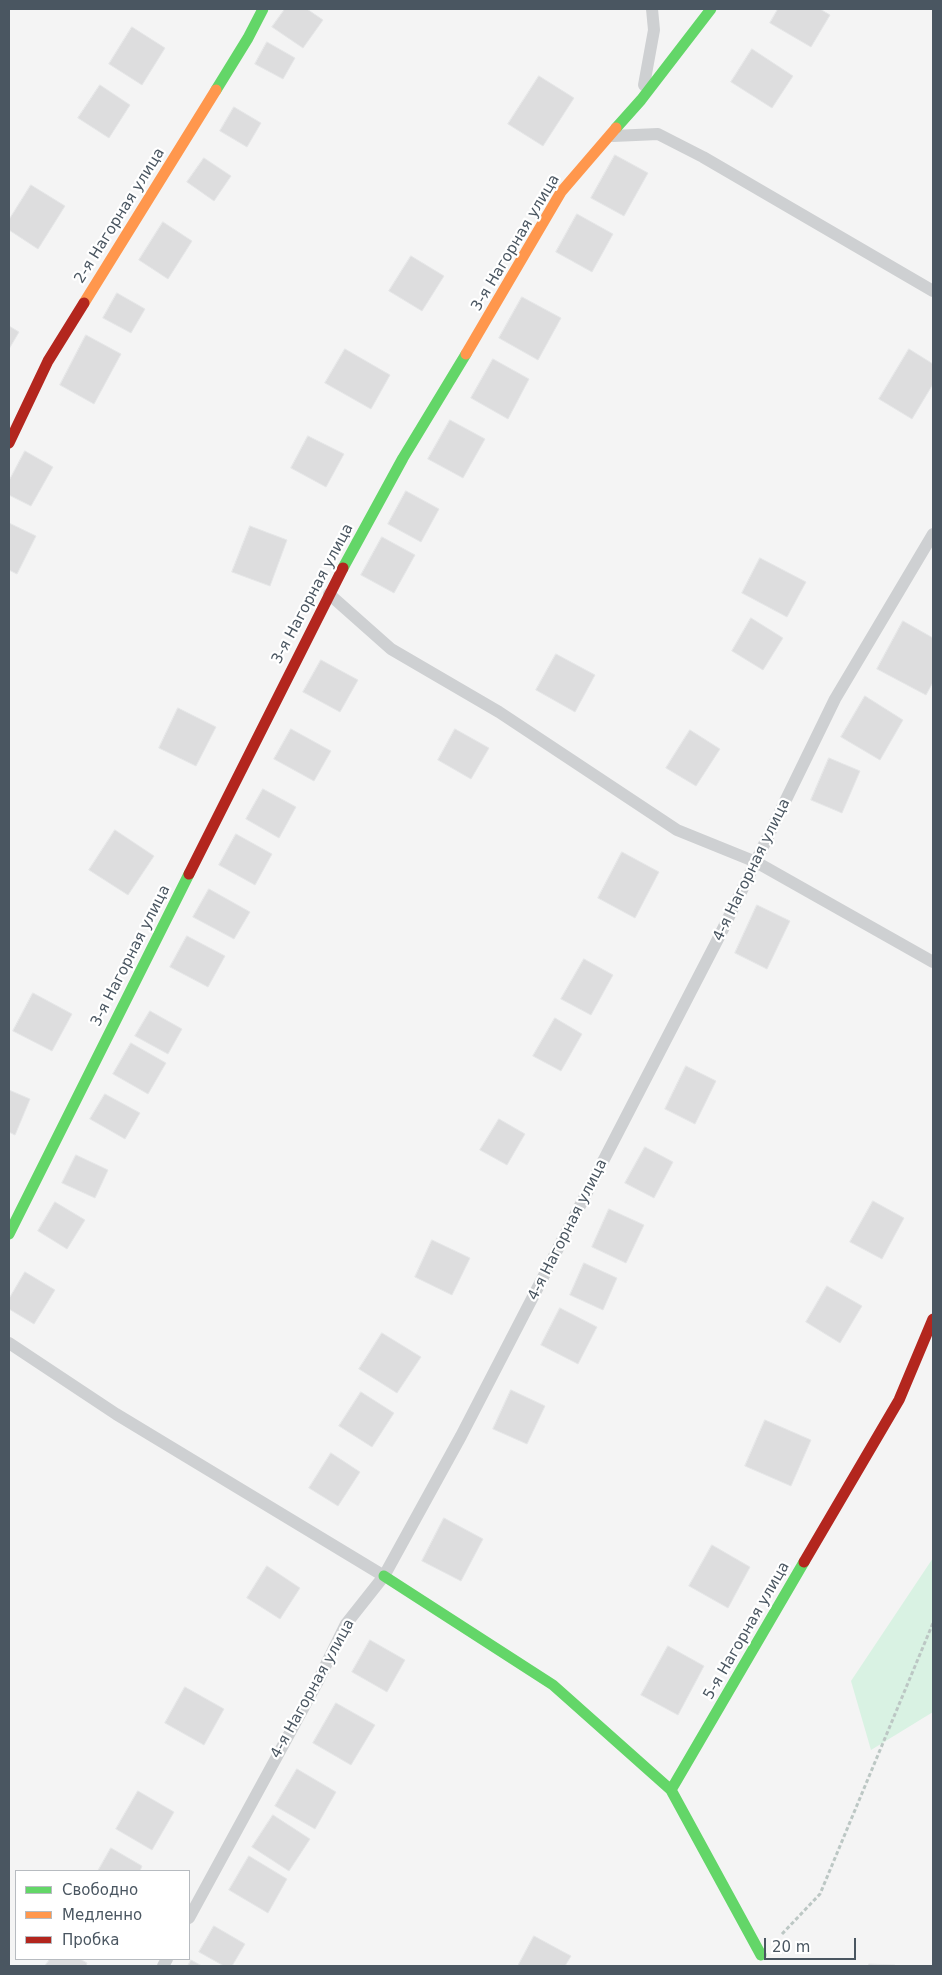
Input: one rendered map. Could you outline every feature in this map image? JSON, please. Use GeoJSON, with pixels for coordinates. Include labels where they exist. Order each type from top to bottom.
{"type":"FeatureCollection","features":[{"type":"Feature","properties":{"kind":"street","name":"2-я Нагорная улица"},"geometry":{"type":"LineString","coordinates":[[9,443],[48,360],[248,38],[263,9]]}},
{"type":"Feature","properties":{"kind":"street","name":"3-я Нагорная улица"},"geometry":{"type":"LineString","coordinates":[[9,1234],[328,594],[403,458],[561,192],[641,100],[711,9]]}},
{"type":"Feature","properties":{"kind":"street","name":"5-я Нагорная улица"},"geometry":{"type":"LineString","coordinates":[[671,1790],[899,1400],[933,1319]]}},
{"type":"Feature","properties":{"kind":"street"},"geometry":{"type":"LineString","coordinates":[[384,1576],[553,1685],[671,1790],[761,1955]]}},
{"type":"Feature","properties":{"kind":"lane"},"geometry":{"type":"LineString","coordinates":[[641,100],[654,30],[652,9]]}},
{"type":"Feature","properties":{"kind":"lane"},"geometry":{"type":"LineString","coordinates":[[610,136],[658,134],[703,157],[933,291]]}},
{"type":"Feature","properties":{"kind":"lane","name":"4-я Нагорная улица"},"geometry":{"type":"LineString","coordinates":[[190,1916],[346,1624],[384,1576],[462,1436],[719,937],[835,699],[933,534]]}},
{"type":"Feature","properties":{"kind":"lane"},"geometry":{"type":"LineString","coordinates":[[328,594],[391,649],[499,712],[677,830],[756,862],[933,962]]}},
{"type":"Feature","properties":{"kind":"lane"},"geometry":{"type":"LineString","coordinates":[[9,1343],[116,1414],[384,1576]]}},
{"type":"Feature","properties":{"kind":"path"},"geometry":{"type":"LineString","coordinates":[[761,1955],[820,1894],[933,1623]]}},
{"type":"Feature","properties":{"kind":"green space"},"geometry":{"type":"Polygon","coordinates":[[[933,1558],[933,1712],[871,1750],[851,1681],[933,1558]]]}},
{"type":"Feature","properties":{"kind":"building"},"geometry":{"type":"Polygon","coordinates":[[[285,9],[307,9],[323,20],[303,48],[272,27],[285,9]]]}},
{"type":"Feature","properties":{"kind":"building"},"geometry":{"type":"Polygon","coordinates":[[[778,9],[820,9],[830,15],[811,47],[770,23],[778,9]]]}},
{"type":"Feature","properties":{"kind":"building"},"geometry":{"type":"Polygon","coordinates":[[[132,27],[165,48],[142,85],[109,64],[132,27]]]}},
{"type":"Feature","properties":{"kind":"building"},"geometry":{"type":"Polygon","coordinates":[[[267,42],[295,58],[283,79],[255,64],[267,42]]]}},
{"type":"Feature","properties":{"kind":"building"},"geometry":{"type":"Polygon","coordinates":[[[752,49],[793,76],[772,108],[731,82],[752,49]]]}},
{"type":"Feature","properties":{"kind":"building"},"geometry":{"type":"Polygon","coordinates":[[[539,76],[574,98],[543,146],[508,124],[539,76]]]}},
{"type":"Feature","properties":{"kind":"building"},"geometry":{"type":"Polygon","coordinates":[[[100,85],[130,105],[109,138],[78,118],[100,85]]]}},
{"type":"Feature","properties":{"kind":"building"},"geometry":{"type":"Polygon","coordinates":[[[234,107],[261,123],[247,147],[220,131],[234,107]]]}},
{"type":"Feature","properties":{"kind":"building"},"geometry":{"type":"Polygon","coordinates":[[[615,155],[648,173],[624,216],[591,198],[615,155]]]}},
{"type":"Feature","properties":{"kind":"building"},"geometry":{"type":"Polygon","coordinates":[[[204,158],[231,176],[214,201],[187,182],[204,158]]]}},
{"type":"Feature","properties":{"kind":"building"},"geometry":{"type":"Polygon","coordinates":[[[31,185],[65,206],[38,249],[9,230],[9,220],[31,185]]]}},
{"type":"Feature","properties":{"kind":"building"},"geometry":{"type":"Polygon","coordinates":[[[577,214],[613,234],[592,272],[556,252],[577,214]]]}},
{"type":"Feature","properties":{"kind":"building"},"geometry":{"type":"Polygon","coordinates":[[[163,222],[192,241],[168,279],[139,260],[163,222]]]}},
{"type":"Feature","properties":{"kind":"building"},"geometry":{"type":"Polygon","coordinates":[[[411,256],[444,276],[422,311],[389,291],[411,256]]]}},
{"type":"Feature","properties":{"kind":"building"},"geometry":{"type":"Polygon","coordinates":[[[117,293],[145,309],[131,333],[103,318],[117,293]]]}},
{"type":"Feature","properties":{"kind":"building"},"geometry":{"type":"Polygon","coordinates":[[[522,297],[561,318],[538,360],[499,338],[522,297]]]}},
{"type":"Feature","properties":{"kind":"building"},"geometry":{"type":"Polygon","coordinates":[[[9,326],[19,332],[9,349],[9,326]]]}},
{"type":"Feature","properties":{"kind":"building"},"geometry":{"type":"Polygon","coordinates":[[[86,335],[121,354],[94,404],[60,385],[86,335]]]}},
{"type":"Feature","properties":{"kind":"building"},"geometry":{"type":"Polygon","coordinates":[[[345,349],[390,375],[371,409],[325,383],[345,349]]]}},
{"type":"Feature","properties":{"kind":"building"},"geometry":{"type":"Polygon","coordinates":[[[909,349],[933,364],[933,384],[912,419],[879,399],[909,349]]]}},
{"type":"Feature","properties":{"kind":"building"},"geometry":{"type":"Polygon","coordinates":[[[493,359],[529,379],[508,419],[471,398],[493,359]]]}},
{"type":"Feature","properties":{"kind":"building"},"geometry":{"type":"Polygon","coordinates":[[[450,420],[485,439],[463,478],[428,459],[450,420]]]}},
{"type":"Feature","properties":{"kind":"building"},"geometry":{"type":"Polygon","coordinates":[[[308,436],[344,454],[326,487],[291,468],[308,436]]]}},
{"type":"Feature","properties":{"kind":"building"},"geometry":{"type":"Polygon","coordinates":[[[25,451],[53,467],[31,506],[9,495],[9,481],[25,451]]]}},
{"type":"Feature","properties":{"kind":"building"},"geometry":{"type":"Polygon","coordinates":[[[406,491],[439,509],[421,542],[388,524],[406,491]]]}},
{"type":"Feature","properties":{"kind":"building"},"geometry":{"type":"Polygon","coordinates":[[[9,523],[36,536],[17,574],[9,570],[9,523]]]}},
{"type":"Feature","properties":{"kind":"building"},"geometry":{"type":"Polygon","coordinates":[[[250,526],[287,540],[270,586],[232,572],[250,526]]]}},
{"type":"Feature","properties":{"kind":"building"},"geometry":{"type":"Polygon","coordinates":[[[382,537],[415,555],[394,593],[361,575],[382,537]]]}},
{"type":"Feature","properties":{"kind":"building"},"geometry":{"type":"Polygon","coordinates":[[[760,558],[806,582],[787,617],[742,593],[760,558]]]}},
{"type":"Feature","properties":{"kind":"building"},"geometry":{"type":"Polygon","coordinates":[[[751,618],[783,638],[763,670],[732,651],[751,618]]]}},
{"type":"Feature","properties":{"kind":"building"},"geometry":{"type":"Polygon","coordinates":[[[903,621],[933,638],[933,682],[926,695],[877,669],[903,621]]]}},
{"type":"Feature","properties":{"kind":"building"},"geometry":{"type":"Polygon","coordinates":[[[556,654],[595,675],[575,712],[536,690],[556,654]]]}},
{"type":"Feature","properties":{"kind":"building"},"geometry":{"type":"Polygon","coordinates":[[[321,660],[358,680],[340,712],[303,692],[321,660]]]}},
{"type":"Feature","properties":{"kind":"building"},"geometry":{"type":"Polygon","coordinates":[[[865,696],[903,720],[880,760],[841,737],[865,696]]]}},
{"type":"Feature","properties":{"kind":"building"},"geometry":{"type":"Polygon","coordinates":[[[178,708],[216,727],[196,766],[159,748],[178,708]]]}},
{"type":"Feature","properties":{"kind":"building"},"geometry":{"type":"Polygon","coordinates":[[[291,729],[331,751],[314,781],[274,759],[291,729]]]}},
{"type":"Feature","properties":{"kind":"building"},"geometry":{"type":"Polygon","coordinates":[[[455,729],[489,748],[471,779],[438,760],[455,729]]]}},
{"type":"Feature","properties":{"kind":"building"},"geometry":{"type":"Polygon","coordinates":[[[690,730],[720,749],[696,786],[666,768],[690,730]]]}},
{"type":"Feature","properties":{"kind":"building"},"geometry":{"type":"Polygon","coordinates":[[[829,758],[860,771],[842,813],[811,800],[829,758]]]}},
{"type":"Feature","properties":{"kind":"building"},"geometry":{"type":"Polygon","coordinates":[[[263,789],[296,807],[279,838],[246,819],[263,789]]]}},
{"type":"Feature","properties":{"kind":"building"},"geometry":{"type":"Polygon","coordinates":[[[115,830],[154,856],[128,895],[89,870],[115,830]]]}},
{"type":"Feature","properties":{"kind":"building"},"geometry":{"type":"Polygon","coordinates":[[[236,834],[272,854],[255,885],[219,865],[236,834]]]}},
{"type":"Feature","properties":{"kind":"building"},"geometry":{"type":"Polygon","coordinates":[[[622,852],[659,872],[635,918],[598,898],[622,852]]]}},
{"type":"Feature","properties":{"kind":"building"},"geometry":{"type":"Polygon","coordinates":[[[209,889],[250,912],[234,939],[193,917],[209,889]]]}},
{"type":"Feature","properties":{"kind":"building"},"geometry":{"type":"Polygon","coordinates":[[[757,905],[790,921],[767,969],[735,953],[757,905]]]}},
{"type":"Feature","properties":{"kind":"building"},"geometry":{"type":"Polygon","coordinates":[[[187,936],[225,956],[208,987],[170,967],[187,936]]]}},
{"type":"Feature","properties":{"kind":"building"},"geometry":{"type":"Polygon","coordinates":[[[584,959],[613,975],[591,1015],[561,999],[584,959]]]}},
{"type":"Feature","properties":{"kind":"building"},"geometry":{"type":"Polygon","coordinates":[[[33,993],[72,1014],[52,1051],[13,1031],[33,993]]]}},
{"type":"Feature","properties":{"kind":"building"},"geometry":{"type":"Polygon","coordinates":[[[150,1011],[182,1029],[168,1054],[135,1036],[150,1011]]]}},
{"type":"Feature","properties":{"kind":"building"},"geometry":{"type":"Polygon","coordinates":[[[555,1018],[582,1034],[561,1071],[533,1056],[555,1018]]]}},
{"type":"Feature","properties":{"kind":"building"},"geometry":{"type":"Polygon","coordinates":[[[131,1043],[166,1063],[148,1094],[113,1074],[131,1043]]]}},
{"type":"Feature","properties":{"kind":"building"},"geometry":{"type":"Polygon","coordinates":[[[686,1066],[716,1081],[695,1124],[665,1109],[686,1066]]]}},
{"type":"Feature","properties":{"kind":"building"},"geometry":{"type":"Polygon","coordinates":[[[9,1090],[30,1099],[15,1135],[9,1132],[9,1090]]]}},
{"type":"Feature","properties":{"kind":"building"},"geometry":{"type":"Polygon","coordinates":[[[105,1094],[140,1113],[125,1139],[90,1119],[105,1094]]]}},
{"type":"Feature","properties":{"kind":"building"},"geometry":{"type":"Polygon","coordinates":[[[499,1119],[525,1134],[507,1165],[480,1150],[499,1119]]]}},
{"type":"Feature","properties":{"kind":"building"},"geometry":{"type":"Polygon","coordinates":[[[645,1147],[673,1162],[654,1198],[625,1183],[645,1147]]]}},
{"type":"Feature","properties":{"kind":"building"},"geometry":{"type":"Polygon","coordinates":[[[76,1155],[108,1170],[95,1198],[62,1183],[76,1155]]]}},
{"type":"Feature","properties":{"kind":"building"},"geometry":{"type":"Polygon","coordinates":[[[873,1201],[904,1218],[882,1259],[850,1242],[873,1201]]]}},
{"type":"Feature","properties":{"kind":"building"},"geometry":{"type":"Polygon","coordinates":[[[55,1202],[85,1220],[67,1249],[38,1231],[55,1202]]]}},
{"type":"Feature","properties":{"kind":"building"},"geometry":{"type":"Polygon","coordinates":[[[609,1209],[644,1225],[626,1263],[592,1247],[609,1209]]]}},
{"type":"Feature","properties":{"kind":"building"},"geometry":{"type":"Polygon","coordinates":[[[432,1240],[470,1258],[452,1295],[415,1277],[432,1240]]]}},
{"type":"Feature","properties":{"kind":"building"},"geometry":{"type":"Polygon","coordinates":[[[584,1263],[617,1278],[603,1310],[570,1295],[584,1263]]]}},
{"type":"Feature","properties":{"kind":"building"},"geometry":{"type":"Polygon","coordinates":[[[25,1272],[55,1290],[34,1324],[9,1309],[9,1299],[25,1272]]]}},
{"type":"Feature","properties":{"kind":"building"},"geometry":{"type":"Polygon","coordinates":[[[827,1286],[862,1306],[840,1343],[806,1322],[827,1286]]]}},
{"type":"Feature","properties":{"kind":"building"},"geometry":{"type":"Polygon","coordinates":[[[560,1308],[597,1327],[578,1364],[541,1345],[560,1308]]]}},
{"type":"Feature","properties":{"kind":"building"},"geometry":{"type":"Polygon","coordinates":[[[382,1333],[421,1357],[397,1393],[359,1369],[382,1333]]]}},
{"type":"Feature","properties":{"kind":"building"},"geometry":{"type":"Polygon","coordinates":[[[511,1390],[545,1406],[527,1444],[493,1429],[511,1390]]]}},
{"type":"Feature","properties":{"kind":"building"},"geometry":{"type":"Polygon","coordinates":[[[361,1392],[394,1413],[372,1447],[339,1426],[361,1392]]]}},
{"type":"Feature","properties":{"kind":"building"},"geometry":{"type":"Polygon","coordinates":[[[765,1420],[811,1440],[791,1486],[745,1466],[765,1420]]]}},
{"type":"Feature","properties":{"kind":"building"},"geometry":{"type":"Polygon","coordinates":[[[331,1453],[360,1472],[338,1506],[309,1488],[331,1453]]]}},
{"type":"Feature","properties":{"kind":"building"},"geometry":{"type":"Polygon","coordinates":[[[444,1518],[483,1539],[461,1581],[422,1561],[444,1518]]]}},
{"type":"Feature","properties":{"kind":"building"},"geometry":{"type":"Polygon","coordinates":[[[712,1545],[750,1567],[728,1608],[689,1586],[712,1545]]]}},
{"type":"Feature","properties":{"kind":"building"},"geometry":{"type":"Polygon","coordinates":[[[267,1566],[300,1588],[280,1619],[247,1598],[267,1566]]]}},
{"type":"Feature","properties":{"kind":"building"},"geometry":{"type":"Polygon","coordinates":[[[370,1640],[405,1660],[387,1692],[352,1672],[370,1640]]]}},
{"type":"Feature","properties":{"kind":"building"},"geometry":{"type":"Polygon","coordinates":[[[668,1646],[704,1666],[678,1715],[641,1695],[668,1646]]]}},
{"type":"Feature","properties":{"kind":"building"},"geometry":{"type":"Polygon","coordinates":[[[185,1687],[224,1709],[204,1745],[165,1723],[185,1687]]]}},
{"type":"Feature","properties":{"kind":"building"},"geometry":{"type":"Polygon","coordinates":[[[336,1703],[375,1725],[351,1765],[313,1743],[336,1703]]]}},
{"type":"Feature","properties":{"kind":"building"},"geometry":{"type":"Polygon","coordinates":[[[297,1769],[336,1792],[315,1829],[275,1806],[297,1769]]]}},
{"type":"Feature","properties":{"kind":"building"},"geometry":{"type":"Polygon","coordinates":[[[138,1791],[174,1812],[152,1850],[116,1829],[138,1791]]]}},
{"type":"Feature","properties":{"kind":"building"},"geometry":{"type":"Polygon","coordinates":[[[273,1815],[310,1839],[289,1871],[252,1847],[273,1815]]]}},
{"type":"Feature","properties":{"kind":"building"},"geometry":{"type":"Polygon","coordinates":[[[111,1848],[142,1866],[140,1870],[99,1870],[111,1848]]]}},
{"type":"Feature","properties":{"kind":"building"},"geometry":{"type":"Polygon","coordinates":[[[249,1856],[287,1879],[268,1913],[229,1890],[249,1856]]]}},
{"type":"Feature","properties":{"kind":"building"},"geometry":{"type":"Polygon","coordinates":[[[214,1926],[245,1944],[232,1966],[224,1966],[199,1952],[214,1926]]]}},
{"type":"Feature","properties":{"kind":"building"},"geometry":{"type":"Polygon","coordinates":[[[534,1936],[571,1956],[565,1966],[518,1966],[534,1936]]]}},
{"type":"Feature","properties":{"kind":"building"},"geometry":{"type":"Polygon","coordinates":[[[49,1960],[82,1960],[87,1963],[86,1966],[45,1966],[49,1960]]]}},
{"type":"Feature","properties":{"kind":"building"},"geometry":{"type":"Polygon","coordinates":[[[191,1960],[202,1966],[188,1966],[191,1960]]]}},
{"type":"Feature","properties":{"kind":"building"},"geometry":{"type":"Polygon","coordinates":[[[869,1964],[895,1965],[895,1966],[869,1966],[869,1964]]]}},
{"type":"Feature","properties":{"kind":"traffic: fast"},"geometry":{"type":"LineString","coordinates":[[216,90],[248,38],[263,9]]}},
{"type":"Feature","properties":{"kind":"traffic: fast"},"geometry":{"type":"LineString","coordinates":[[616,128],[641,100],[711,9]]}},
{"type":"Feature","properties":{"kind":"traffic: fast"},"geometry":{"type":"LineString","coordinates":[[343,568],[403,458],[466,354]]}},
{"type":"Feature","properties":{"kind":"traffic: fast"},"geometry":{"type":"LineString","coordinates":[[9,1234],[189,874]]}},
{"type":"Feature","properties":{"kind":"traffic: fast"},"geometry":{"type":"LineString","coordinates":[[761,1955],[671,1790],[804,1562]]}},
{"type":"Feature","properties":{"kind":"traffic: fast"},"geometry":{"type":"LineString","coordinates":[[384,1576],[553,1685],[671,1790]]}},
{"type":"Feature","properties":{"kind":"traffic: slow"},"geometry":{"type":"LineString","coordinates":[[84,303],[216,90]]}},
{"type":"Feature","properties":{"kind":"traffic: slow"},"geometry":{"type":"LineString","coordinates":[[466,354],[561,192],[616,128]]}},
{"type":"Feature","properties":{"kind":"traffic: jam"},"geometry":{"type":"LineString","coordinates":[[9,443],[48,361],[84,303]]}},
{"type":"Feature","properties":{"kind":"traffic: jam"},"geometry":{"type":"LineString","coordinates":[[189,874],[343,568]]}},
{"type":"Feature","properties":{"kind":"traffic: jam"},"geometry":{"type":"LineString","coordinates":[[804,1562],[899,1400],[933,1319]]}}]}
